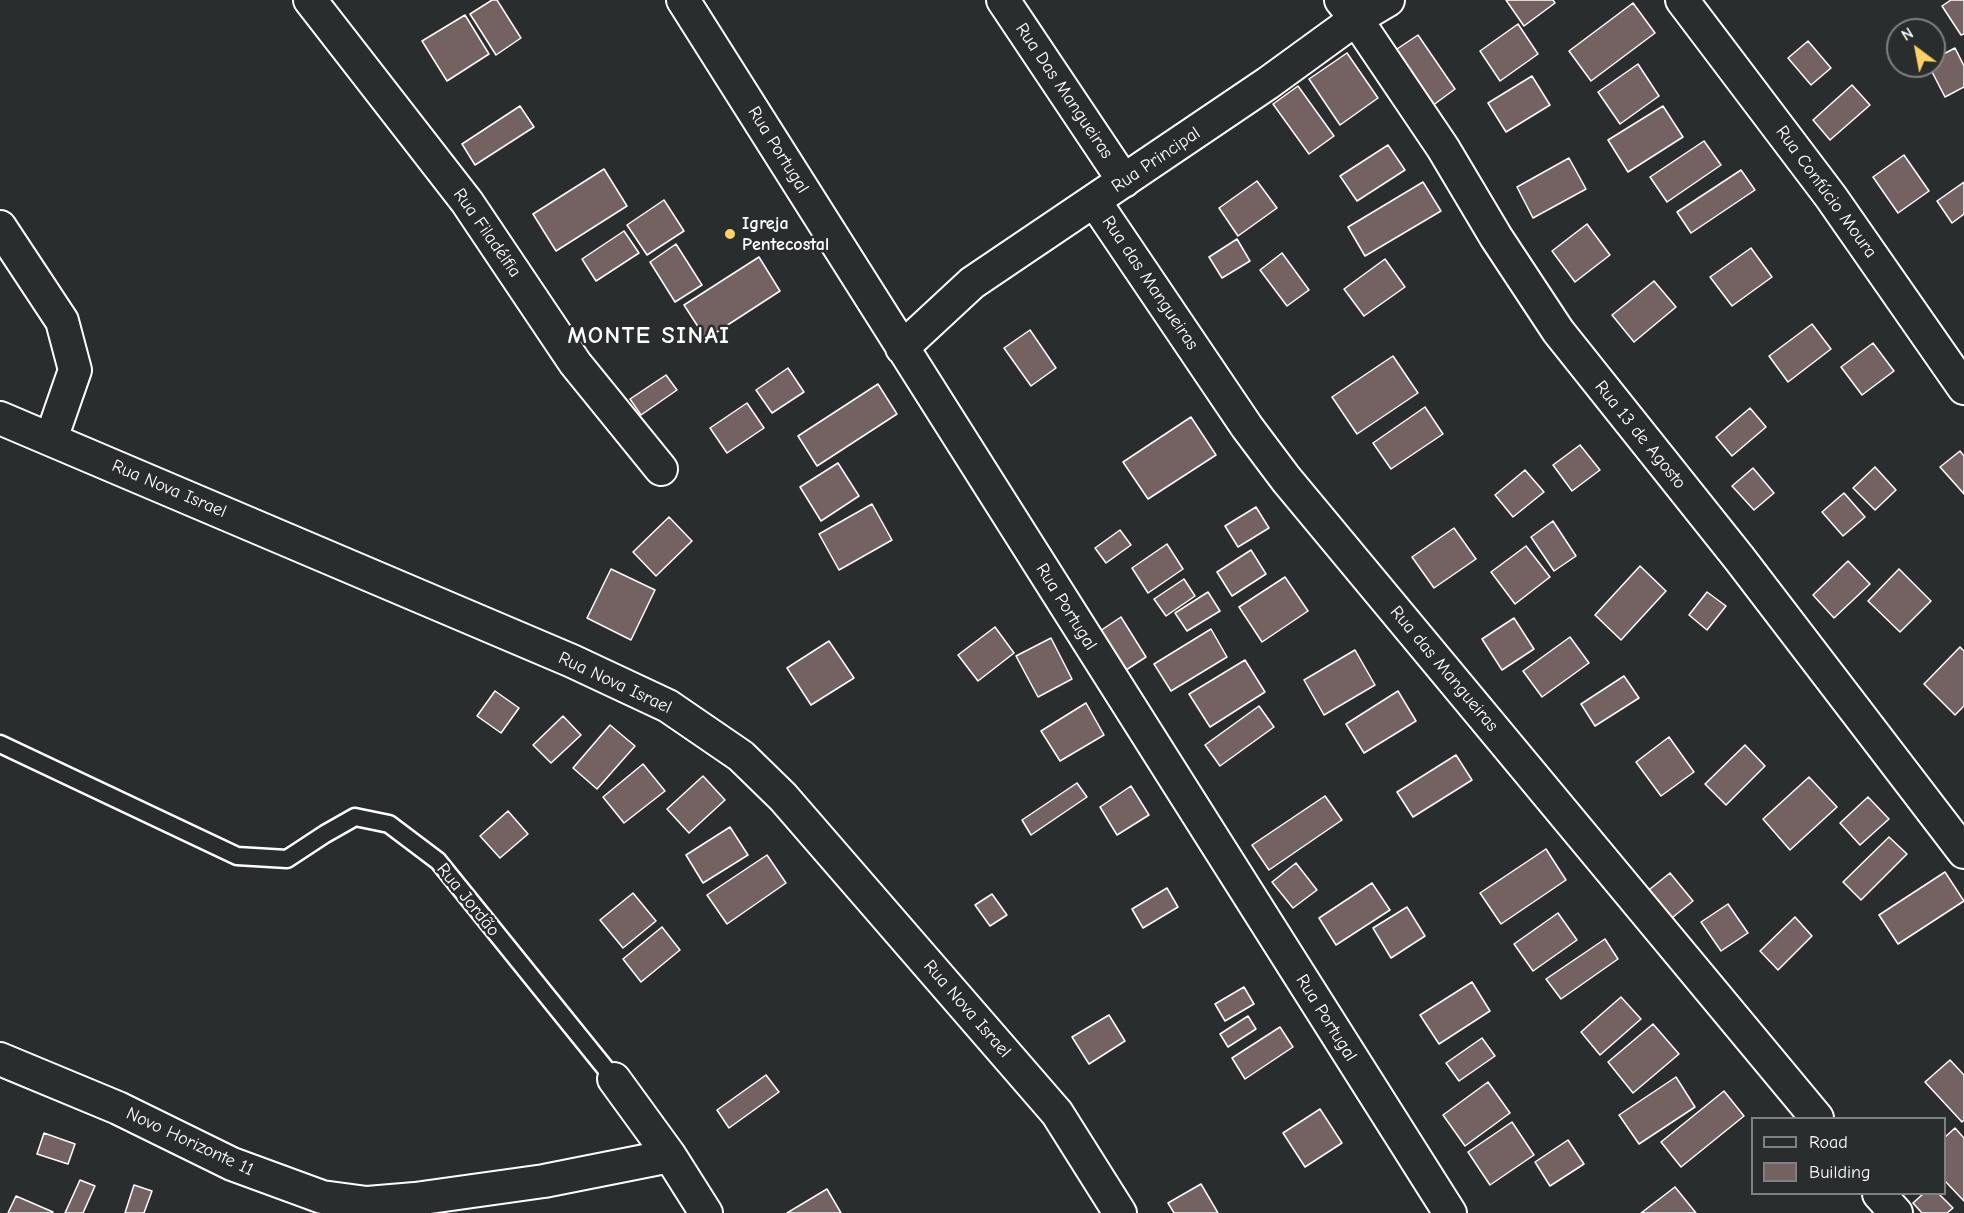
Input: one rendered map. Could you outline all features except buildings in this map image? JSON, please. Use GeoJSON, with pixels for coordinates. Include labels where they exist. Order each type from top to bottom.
{"type":"FeatureCollection","features":[{"type":"Feature","properties":{"kind":"street","name":"Rua Filadélfia"},"geometry":{"type":"LineString","coordinates":[[310,0],[467,202],[575,363],[661,468]]}},
{"type":"Feature","properties":{"kind":"street","name":"Rua Portugal"},"geometry":{"type":"LineString","coordinates":[[683,0],[1450,1213]]}},
{"type":"Feature","properties":{"kind":"street","name":"Rua Das Mangueiras"},"geometry":{"type":"LineString","coordinates":[[1003,0],[1124,181]]}},
{"type":"Feature","properties":{"kind":"street","name":"Rua Principal"},"geometry":{"type":"LineString","coordinates":[[902,348],[972,283],[1268,83],[1348,10],[1388,0]]}},
{"type":"Feature","properties":{"kind":"street","name":"Rua Confúcio Moura"},"geometry":{"type":"LineString","coordinates":[[1682,0],[1831,197],[1964,388]]}},
{"type":"Feature","properties":{"kind":"street","name":"Rua 13 de Agosto"},"geometry":{"type":"LineString","coordinates":[[1348,10],[1443,148],[1496,237],[1558,331],[1746,567],[1964,852]]}},
{"type":"Feature","properties":{"kind":"street","name":"Rua das Mangueiras"},"geometry":{"type":"LineString","coordinates":[[1095,202],[1247,427],[1286,479],[1815,1117]]}},
{"type":"Feature","properties":{"kind":"street"},"geometry":{"type":"LineString","coordinates":[[0,227],[62,321],[75,370],[51,439]]}},
{"type":"Feature","properties":{"kind":"street","name":"Rua Nova Israel"},"geometry":{"type":"LineString","coordinates":[[0,418],[572,661],[668,706],[741,756],[783,797],[1057,1113],[1120,1213]]}},
{"type":"Feature","properties":{"kind":"street","name":"Novo Horizonte 11"},"geometry":{"type":"LineString","coordinates":[[0,1059],[118,1108],[232,1164],[322,1197],[367,1203],[415,1198],[544,1181],[670,1156]]}},
{"type":"Feature","properties":{"kind":"street","name":"Rua Jordão"},"geometry":{"type":"LineString","coordinates":[[614,1079],[670,1156],[706,1213]]}},
{"type":"Feature","properties":{"kind":"street"},"geometry":{"type":"LineString","coordinates":[[1880,1195],[1896,1213]]}},
{"type":"Feature","properties":{"kind":"lane","name":"Rua Jordão"},"geometry":{"type":"LineString","coordinates":[[0,744],[237,856],[287,860],[355,817],[389,824],[438,861],[614,1079]]}},
{"type":"Feature","properties":{"kind":"place","name":"Igreja Pentecostal"},"geometry":{"type":"Point","coordinates":[730,234]}},
{"type":"Feature","properties":{"kind":"district","name":"MONTE SINAI"},"geometry":{"type":"Point","coordinates":[649,336]}}]}
